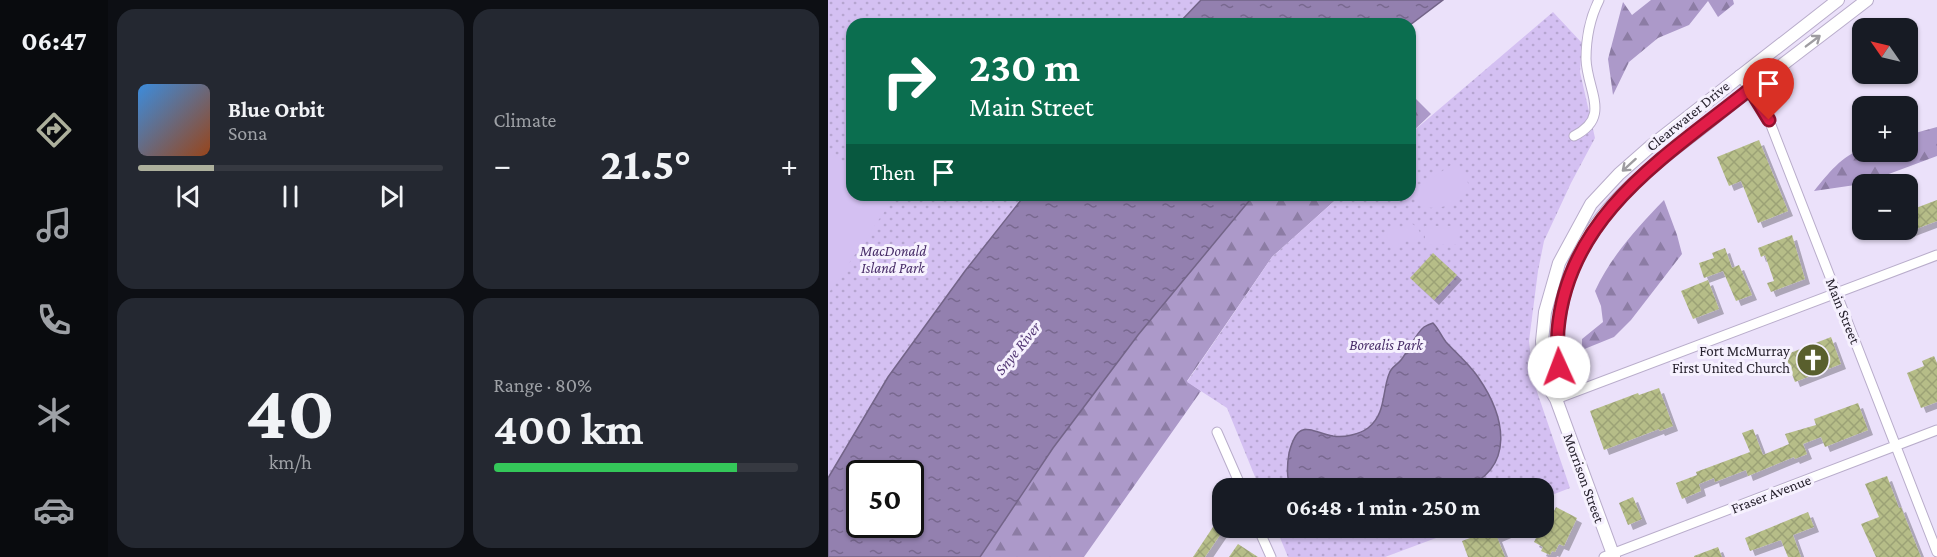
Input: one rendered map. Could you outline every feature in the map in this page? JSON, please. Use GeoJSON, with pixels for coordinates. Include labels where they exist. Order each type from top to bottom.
{"type":"FeatureCollection","features":[{"type":"Feature","properties":{"kind":"main road","name":"Clearwater Drive"},"geometry":{"type":"LineString","coordinates":[[1556,399],[1546,383],[1542,341],[1545,312],[1558,263],[1583,216],[1618,174],[1739,75],[1838,0]]}},
{"type":"Feature","properties":{"kind":"main road","name":"Clearwater Drive"},"geometry":{"type":"LineString","coordinates":[[1556,399],[1560,380],[1558,333],[1562,304],[1577,258],[1603,217],[1626,190],[1750,89],[1867,0]]}},
{"type":"Feature","properties":{"kind":"main road","name":"Morrison Street"},"geometry":{"type":"LineString","coordinates":[[1556,399],[1610,556]]}},
{"type":"Feature","properties":{"kind":"street"},"geometry":{"type":"LineString","coordinates":[[1574,136],[1590,127],[1595,112],[1586,60],[1591,20],[1599,0]]}},
{"type":"Feature","properties":{"kind":"street","name":"Main Street"},"geometry":{"type":"LineString","coordinates":[[1739,75],[1769,120],[1937,552]]}},
{"type":"Feature","properties":{"kind":"street"},"geometry":{"type":"LineString","coordinates":[[1556,399],[1937,255]]}},
{"type":"Feature","properties":{"kind":"street","name":"Fraser Avenue"},"geometry":{"type":"LineString","coordinates":[[1610,556],[1937,430]]}},
{"type":"Feature","properties":{"kind":"street"},"geometry":{"type":"LineString","coordinates":[[1217,432],[1237,478]]}},
{"type":"Feature","properties":{"kind":"street"},"geometry":{"type":"LineString","coordinates":[[1262,538],[1271,557]]}},
{"type":"Feature","properties":{"kind":"green space","name":"MacDonald Island Park"},"geometry":{"type":"Polygon","coordinates":[[[828,0],[1201,0],[1184,18],[846,18],[846,201],[1020,201],[965,271],[888,377],[828,478],[828,0]]]}},
{"type":"Feature","properties":{"kind":"green space"},"geometry":{"type":"Polygon","coordinates":[[[1651,0],[1733,0],[1734,4],[1718,17],[1708,1],[1689,25],[1658,38],[1629,62],[1613,95],[1608,59],[1623,2],[1632,15],[1651,0]]]}},
{"type":"Feature","properties":{"kind":"green space","name":"Borealis Park"},"geometry":{"type":"Polygon","coordinates":[[[1553,12],[1582,43],[1580,72],[1595,138],[1544,241],[1529,341],[1533,380],[1570,488],[1554,494],[1554,478],[1256,478],[1227,408],[1187,382],[1272,257],[1334,201],[1416,201],[1416,129],[1553,12]]]}},
{"type":"Feature","properties":{"kind":"green space"},"geometry":{"type":"Polygon","coordinates":[[[1416,99],[1431,114],[1416,128],[1416,99]]]}},
{"type":"Feature","properties":{"kind":"green space"},"geometry":{"type":"Polygon","coordinates":[[[1937,127],[1937,156],[1889,174],[1852,174],[1852,185],[1814,191],[1836,166],[1852,154],[1852,162],[1918,162],[1918,132],[1937,127]]]}},
{"type":"Feature","properties":{"kind":"green space"},"geometry":{"type":"Polygon","coordinates":[[[828,152],[846,163],[846,201],[892,201],[828,294],[828,152]]]}},
{"type":"Feature","properties":{"kind":"green space"},"geometry":{"type":"Polygon","coordinates":[[[1457,161],[1470,187],[1448,205],[1436,208],[1420,206],[1416,189],[1457,161]]]}},
{"type":"Feature","properties":{"kind":"green space"},"geometry":{"type":"Polygon","coordinates":[[[1664,200],[1682,254],[1631,320],[1614,337],[1582,350],[1582,339],[1603,322],[1601,306],[1595,291],[1601,278],[1626,242],[1664,200]]]}},
{"type":"Feature","properties":{"kind":"green space"},"geometry":{"type":"Polygon","coordinates":[[[1249,201],[1334,201],[1272,257],[1187,381],[1201,391],[1084,557],[980,557],[1053,448],[1138,335],[1249,201]]]}},
{"type":"Feature","properties":{"kind":"green space"},"geometry":{"type":"Polygon","coordinates":[[[1411,223],[1418,228],[1420,233],[1413,241],[1392,245],[1386,236],[1391,229],[1405,227],[1411,223]]]}},
{"type":"Feature","properties":{"kind":"green space"},"geometry":{"type":"Polygon","coordinates":[[[1425,226],[1459,226],[1459,244],[1425,245],[1425,226]]]}},
{"type":"Feature","properties":{"kind":"green space"},"geometry":{"type":"Polygon","coordinates":[[[1280,538],[1436,538],[1385,557],[1288,557],[1280,538]]]}},
{"type":"Feature","properties":{"kind":"water"},"geometry":{"type":"Polygon","coordinates":[[[1201,0],[1443,0],[1416,20],[1416,18],[1184,18],[1201,0]]]}},
{"type":"Feature","properties":{"kind":"water","name":"Snye River"},"geometry":{"type":"Polygon","coordinates":[[[1020,201],[1249,201],[1138,335],[1053,448],[980,557],[828,557],[828,478],[888,377],[965,271],[1020,201]]]}},
{"type":"Feature","properties":{"kind":"water"},"geometry":{"type":"Polygon","coordinates":[[[1433,323],[1446,342],[1478,377],[1495,408],[1501,440],[1492,468],[1482,478],[1288,478],[1289,453],[1292,442],[1301,431],[1311,430],[1342,436],[1356,434],[1374,422],[1381,410],[1391,370],[1425,326],[1433,323]]]}},
{"type":"Feature","properties":{"kind":"building"},"geometry":{"type":"Polygon","coordinates":[[[1759,140],[1788,211],[1758,223],[1741,181],[1729,186],[1717,157],[1759,140]]]}},
{"type":"Feature","properties":{"kind":"building"},"geometry":{"type":"Polygon","coordinates":[[[1937,200],[1937,221],[1918,228],[1918,207],[1937,200]]]}},
{"type":"Feature","properties":{"kind":"building"},"geometry":{"type":"Polygon","coordinates":[[[1792,235],[1805,279],[1771,292],[1767,283],[1774,281],[1765,255],[1761,257],[1758,248],[1792,235]]]}},
{"type":"Feature","properties":{"kind":"building"},"geometry":{"type":"Polygon","coordinates":[[[1725,248],[1732,268],[1739,265],[1752,295],[1736,301],[1723,271],[1704,278],[1699,263],[1714,258],[1712,253],[1725,248]]]}},
{"type":"Feature","properties":{"kind":"building"},"geometry":{"type":"Polygon","coordinates":[[[1433,253],[1457,275],[1434,300],[1410,278],[1433,253]]]}},
{"type":"Feature","properties":{"kind":"building"},"geometry":{"type":"Polygon","coordinates":[[[1708,280],[1719,309],[1693,319],[1681,291],[1708,280]]]}},
{"type":"Feature","properties":{"kind":"building","name":"Fort McMurray First United Church"},"geometry":{"type":"Polygon","coordinates":[[[1831,337],[1841,364],[1795,382],[1785,355],[1831,337]]]}},
{"type":"Feature","properties":{"kind":"building"},"geometry":{"type":"Polygon","coordinates":[[[1934,356],[1937,363],[1937,402],[1921,408],[1907,373],[1924,366],[1922,361],[1934,356]]]}},
{"type":"Feature","properties":{"kind":"building"},"geometry":{"type":"Polygon","coordinates":[[[1659,388],[1673,426],[1604,450],[1590,411],[1638,393],[1639,395],[1659,388]]]}},
{"type":"Feature","properties":{"kind":"building"},"geometry":{"type":"Polygon","coordinates":[[[1858,403],[1868,430],[1825,447],[1821,437],[1803,444],[1807,454],[1748,476],[1746,470],[1715,482],[1714,478],[1699,484],[1701,491],[1682,499],[1676,483],[1697,475],[1696,472],[1750,452],[1742,433],[1753,429],[1763,455],[1789,444],[1785,434],[1816,425],[1814,419],[1858,403]]]}},
{"type":"Feature","properties":{"kind":"building"},"geometry":{"type":"Polygon","coordinates":[[[1887,476],[1921,557],[1876,557],[1861,524],[1879,517],[1865,484],[1887,476]]]}},
{"type":"Feature","properties":{"kind":"building"},"geometry":{"type":"Polygon","coordinates":[[[1633,497],[1642,519],[1628,525],[1619,503],[1633,497]]]}},
{"type":"Feature","properties":{"kind":"building"},"geometry":{"type":"Polygon","coordinates":[[[1556,507],[1577,518],[1564,546],[1559,544],[1555,552],[1552,551],[1550,555],[1541,551],[1543,547],[1534,542],[1536,538],[1554,538],[1556,507]]]}},
{"type":"Feature","properties":{"kind":"building"},"geometry":{"type":"Polygon","coordinates":[[[1808,512],[1814,527],[1793,535],[1801,557],[1788,557],[1781,540],[1750,551],[1745,538],[1808,512]]]}},
{"type":"Feature","properties":{"kind":"building"},"geometry":{"type":"Polygon","coordinates":[[[1212,528],[1212,538],[1218,538],[1205,557],[1193,557],[1212,528]]]}},
{"type":"Feature","properties":{"kind":"building"},"geometry":{"type":"Polygon","coordinates":[[[1470,538],[1497,538],[1505,557],[1468,557],[1462,541],[1470,538]]]}},
{"type":"Feature","properties":{"kind":"building"},"geometry":{"type":"Polygon","coordinates":[[[1238,544],[1258,557],[1229,557],[1238,544]]]}},
{"type":"Feature","properties":{"kind":"building"},"geometry":{"type":"Polygon","coordinates":[[[1718,547],[1722,557],[1694,557],[1694,556],[1718,547]]]}},
{"type":"Feature","properties":{"kind":"place","name":"Fort McMurray First United Church"},"geometry":{"type":"Point","coordinates":[1813,360]}},
{"type":"Feature","properties":{"kind":"route"},"geometry":{"type":"LineString","coordinates":[[1559,367],[1560,318],[1572,272],[1586,242],[1615,202],[1637,180],[1750,89],[1769,120]]}}]}
